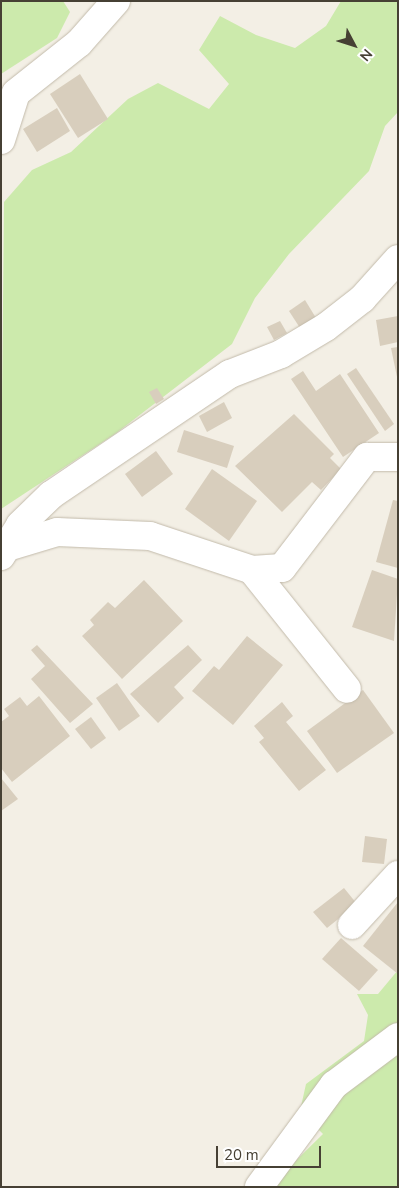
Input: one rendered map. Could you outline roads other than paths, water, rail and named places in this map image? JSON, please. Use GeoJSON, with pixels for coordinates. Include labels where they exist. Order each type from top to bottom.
{"type":"FeatureCollection","features":[{"type":"Feature","properties":{"kind":"street"},"geometry":{"type":"LineString","coordinates":[[1,140],[16,93],[80,44],[116,1]]}},
{"type":"Feature","properties":{"kind":"street"},"geometry":{"type":"LineString","coordinates":[[4,551],[20,525],[51,495],[230,374],[281,354],[326,327],[362,300],[398,259]]}},
{"type":"Feature","properties":{"kind":"street"},"geometry":{"type":"LineString","coordinates":[[4,551],[57,532],[150,536],[252,570],[282,568],[367,457],[398,457]]}},
{"type":"Feature","properties":{"kind":"street"},"geometry":{"type":"LineString","coordinates":[[252,570],[348,689]]}},
{"type":"Feature","properties":{"kind":"street"},"geometry":{"type":"LineString","coordinates":[[352,925],[398,875]]}},
{"type":"Feature","properties":{"kind":"street"},"geometry":{"type":"LineString","coordinates":[[259,1187],[334,1085],[398,1037]]}}]}
